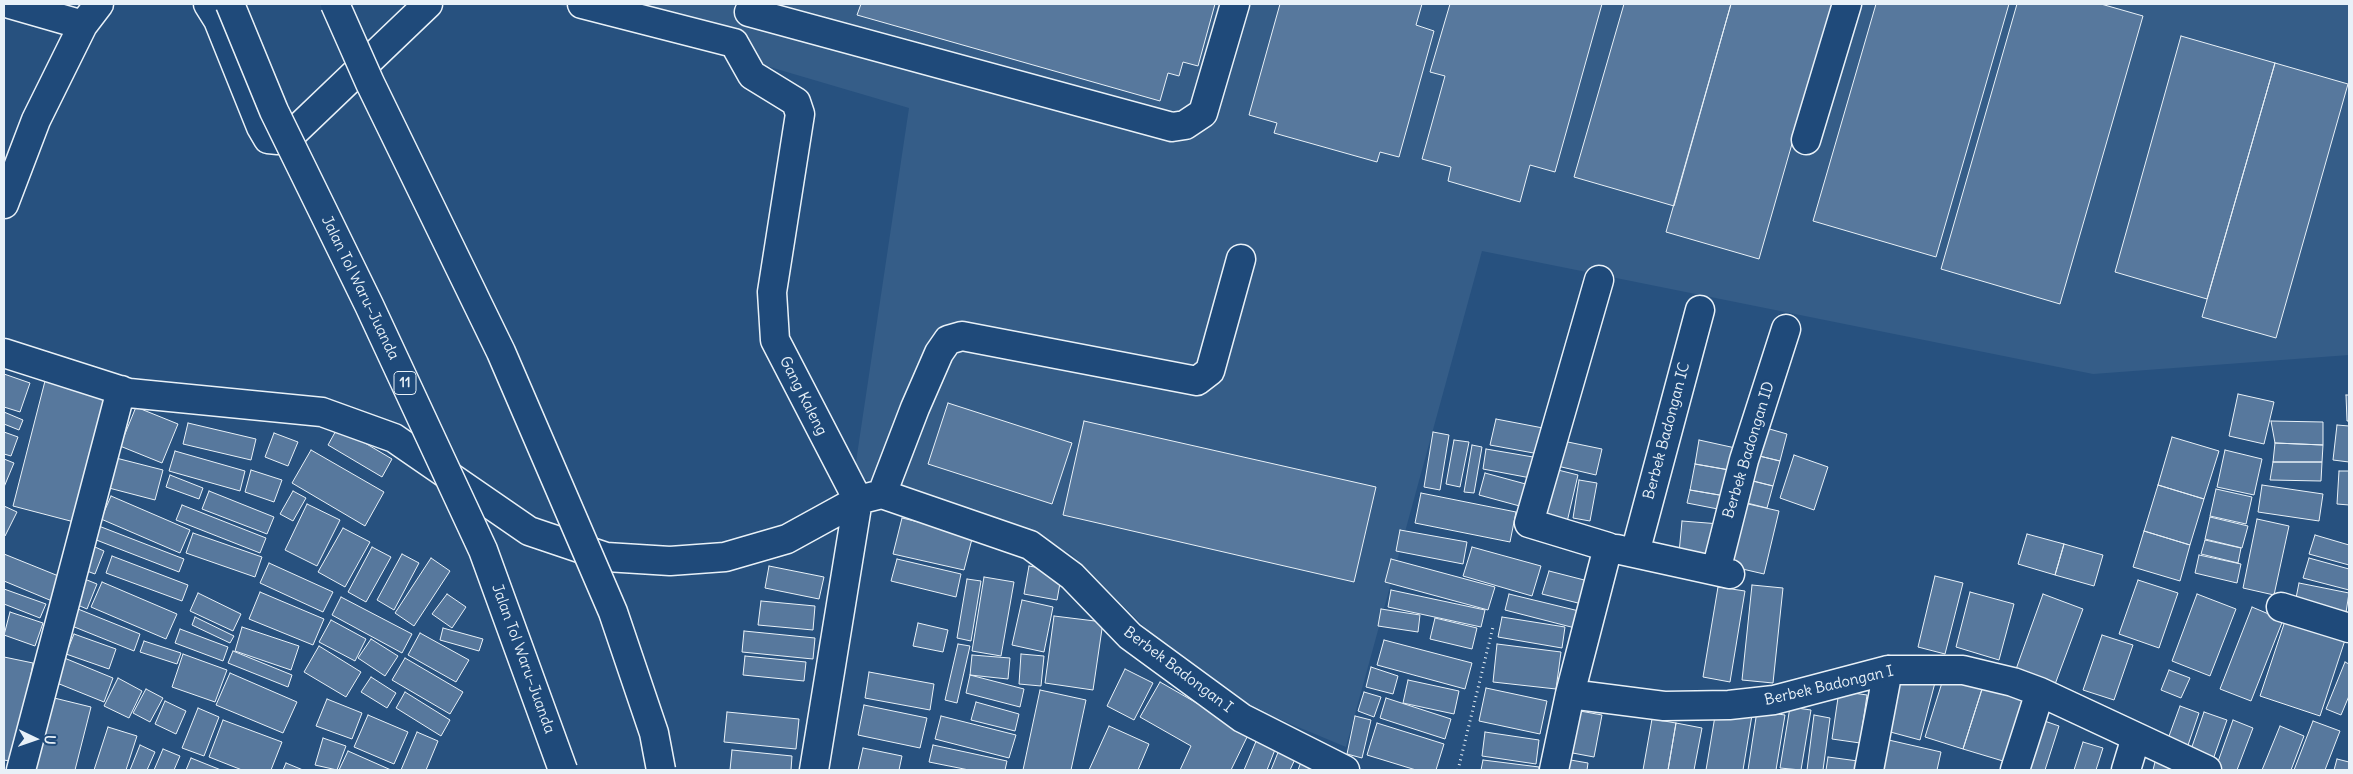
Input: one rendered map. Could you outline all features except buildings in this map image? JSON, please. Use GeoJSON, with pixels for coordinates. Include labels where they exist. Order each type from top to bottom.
{"type":"FeatureCollection","features":[{"type":"Feature","properties":{"kind":"main road"},"geometry":{"type":"LineString","coordinates":[[10,4],[82,25]]}},
{"type":"Feature","properties":{"kind":"main road"},"geometry":{"type":"LineString","coordinates":[[4,204],[36,120],[82,25],[99,4]]}},
{"type":"Feature","properties":{"kind":"main road"},"geometry":{"type":"LineString","coordinates":[[208,4],[218,20],[261,127],[268,139],[278,140],[292,134],[428,4]]}},
{"type":"Feature","properties":{"kind":"main road","name":"Jalan Tol Waru–Juanda"},"geometry":{"type":"LineString","coordinates":[[230,4],[274,111],[369,305],[483,550],[563,770]]}},
{"type":"Feature","properties":{"kind":"main road"},"geometry":{"type":"LineString","coordinates":[[335,4],[370,83],[501,352],[613,612],[654,733],[662,770]]}},
{"type":"Feature","properties":{"kind":"main road"},"geometry":{"type":"LineString","coordinates":[[582,4],[734,43],[750,8],[1172,127],[1185,125],[1203,113],[1236,4]]}},
{"type":"Feature","properties":{"kind":"main road"},"geometry":{"type":"LineString","coordinates":[[1806,140],[1847,4]]}},
{"type":"Feature","properties":{"kind":"main road","name":"Gang Kaleng"},"geometry":{"type":"LineString","coordinates":[[734,43],[752,76],[796,102],[800,114],[772,292],[775,340],[870,497]]}},
{"type":"Feature","properties":{"kind":"main road"},"geometry":{"type":"LineString","coordinates":[[814,770],[870,497],[915,408],[939,353],[948,340],[962,336],[1197,380],[1210,371],[1241,259]]}},
{"type":"Feature","properties":{"kind":"main road"},"geometry":{"type":"LineString","coordinates":[[1599,280],[1529,523],[1608,547],[1635,553]]}},
{"type":"Feature","properties":{"kind":"main road","name":"Berbek Badongan IC"},"geometry":{"type":"LineString","coordinates":[[1635,553],[1700,310]]}},
{"type":"Feature","properties":{"kind":"main road","name":"Berbek Badongan ID"},"geometry":{"type":"LineString","coordinates":[[1635,553],[1723,573],[1744,460],[1786,329]]}},
{"type":"Feature","properties":{"kind":"main road"},"geometry":{"type":"LineString","coordinates":[[4,353],[120,390],[322,412],[394,438],[529,531],[606,557],[670,561],[725,557],[787,539],[870,497]]}},
{"type":"Feature","properties":{"kind":"main road"},"geometry":{"type":"LineString","coordinates":[[21,770],[120,390]]}},
{"type":"Feature","properties":{"kind":"main road","name":"Berbek Badongan I"},"geometry":{"type":"LineString","coordinates":[[870,497],[1030,545],[1072,576],[1130,636],[1242,718],[1345,770]]}},
{"type":"Feature","properties":{"kind":"main road"},"geometry":{"type":"LineString","coordinates":[[1554,770],[1570,694],[1608,547]]}},
{"type":"Feature","properties":{"kind":"main road"},"geometry":{"type":"LineString","coordinates":[[2281,607],[2349,628]]}},
{"type":"Feature","properties":{"kind":"main road"},"geometry":{"type":"LineString","coordinates":[[1869,770],[1888,670]]}},
{"type":"Feature","properties":{"kind":"main road","name":"Berbek Badongan I"},"geometry":{"type":"LineString","coordinates":[[1570,694],[1664,706],[1729,705],[1774,700],[1888,670],[1963,670],[2013,682],[2040,692],[2206,770]]}},
{"type":"Feature","properties":{"kind":"main road"},"geometry":{"type":"LineString","coordinates":[[2015,770],[2040,692]]}},
{"type":"Feature","properties":{"kind":"main road"},"geometry":{"type":"LineString","coordinates":[[2126,770],[2136,737]]}},
{"type":"Feature","properties":{"kind":"path"},"geometry":{"type":"LineString","coordinates":[[1458,770],[1493,627]]}},
{"type":"Feature","properties":{"kind":"shaded area"},"geometry":{"type":"Polygon","coordinates":[[[556,4],[2349,4],[2349,355],[2093,374],[1482,251],[1346,747],[1207,689],[1070,553],[854,475],[909,108],[556,4]]]}}]}
